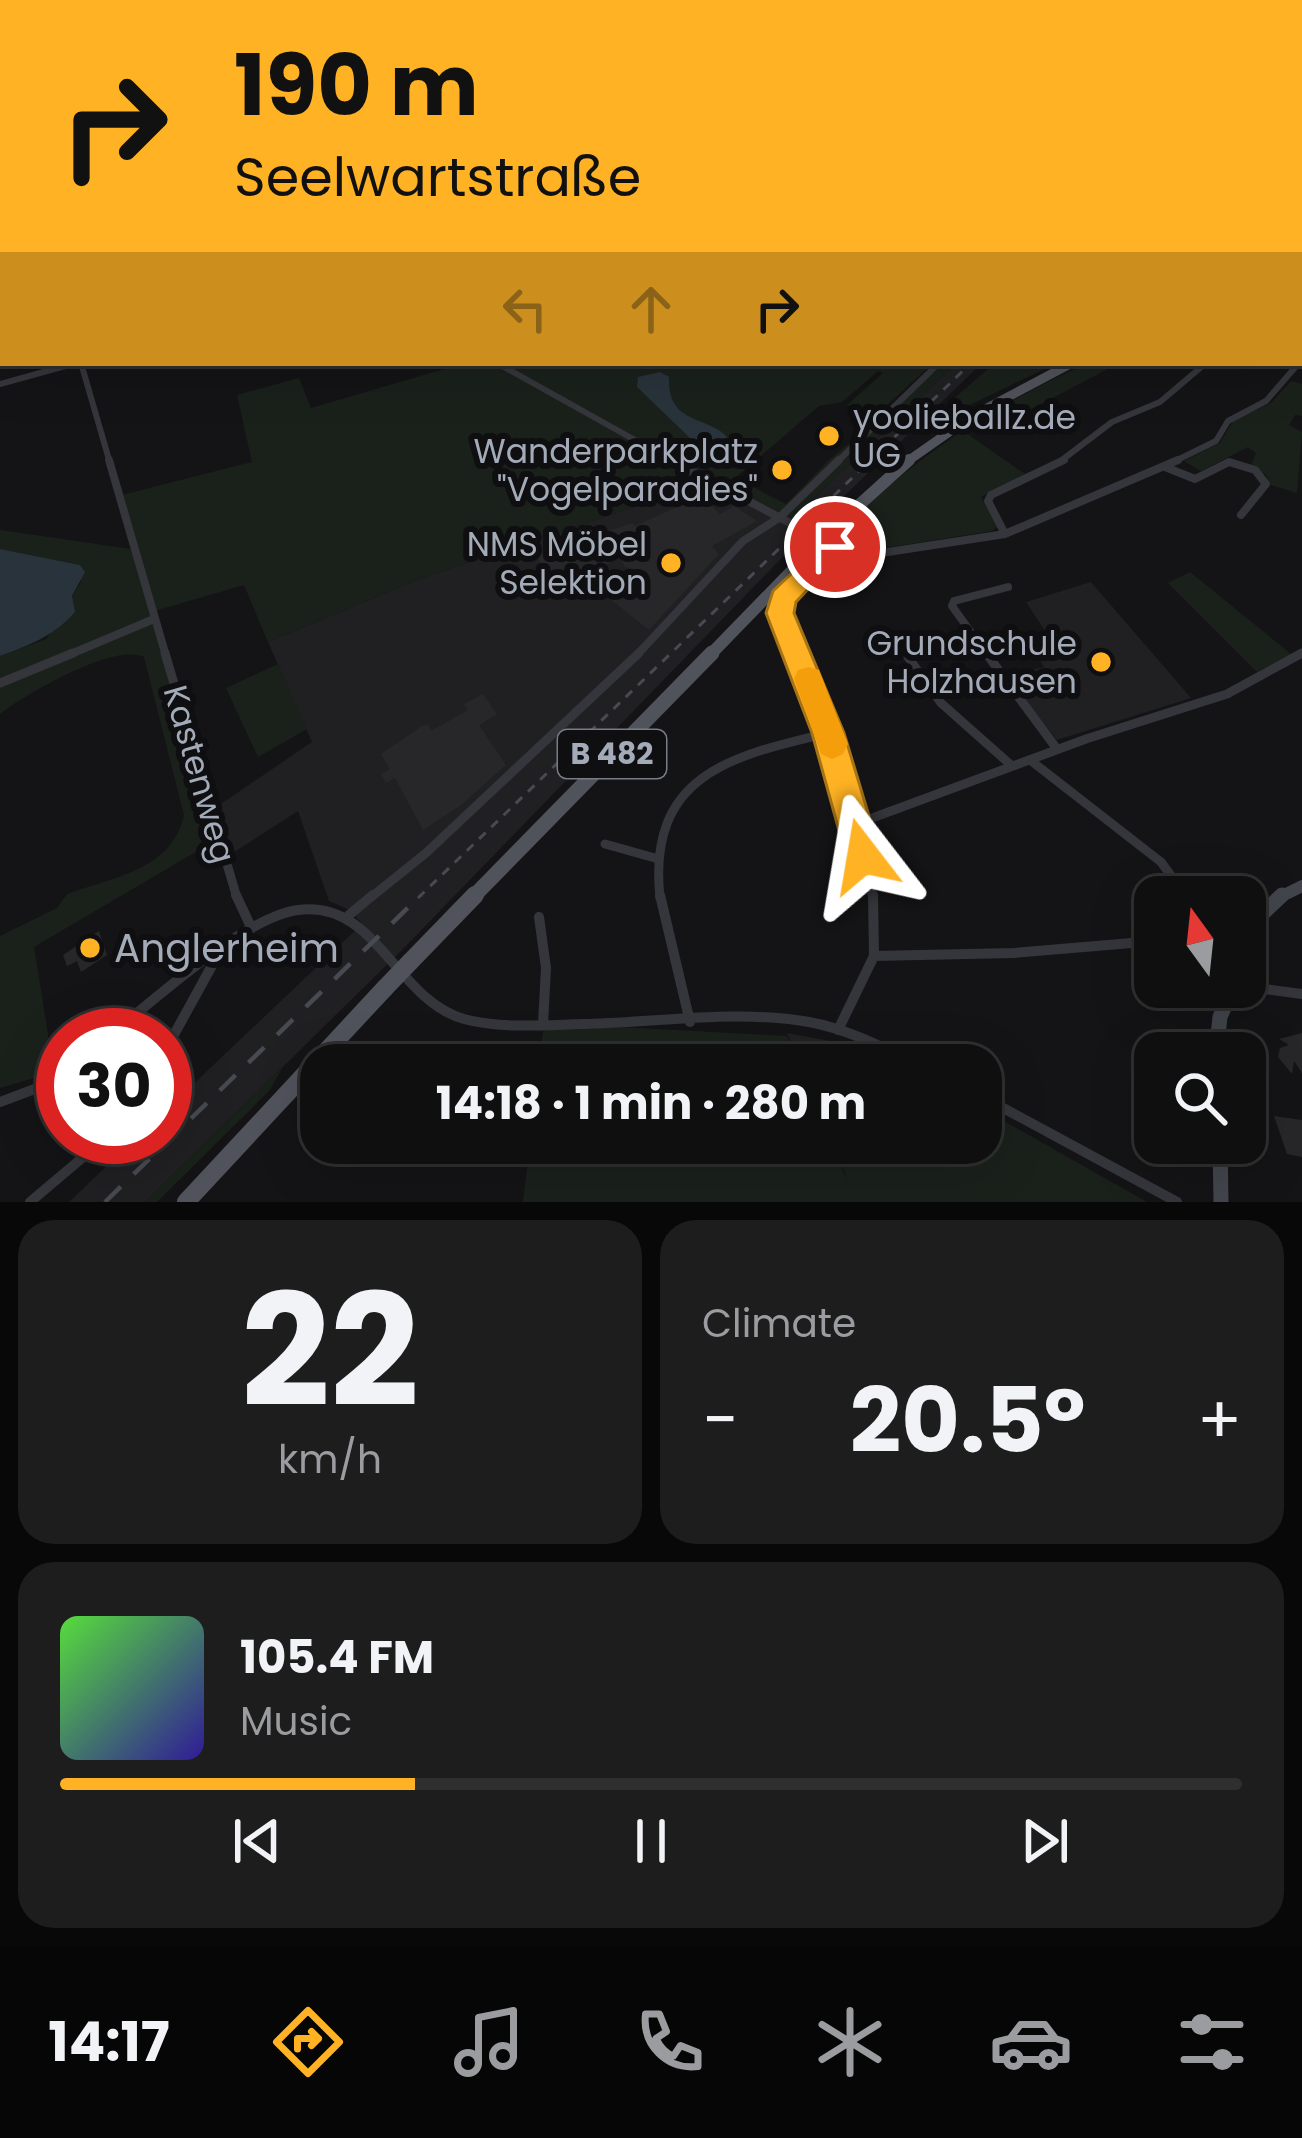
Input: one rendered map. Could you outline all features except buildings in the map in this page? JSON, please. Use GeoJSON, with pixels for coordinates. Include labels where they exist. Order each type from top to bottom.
{"type":"FeatureCollection","features":[{"type":"Feature","properties":{"kind":"main road","name":"B 482"},"geometry":{"type":"LineString","coordinates":[[186,1202],[410,962],[888,473],[944,430],[1066,366]]}},
{"type":"Feature","properties":{"kind":"street"},"geometry":{"type":"LineString","coordinates":[[0,384],[68,366]]}},
{"type":"Feature","properties":{"kind":"street","name":"Kastenweg"},"geometry":{"type":"LineString","coordinates":[[80,366],[239,905],[251,927]]}},
{"type":"Feature","properties":{"kind":"street"},"geometry":{"type":"LineString","coordinates":[[502,366],[572,409],[835,547],[876,556],[1005,534],[1164,466],[1216,441],[1228,421],[1266,401],[1296,366]]}},
{"type":"Feature","properties":{"kind":"street"},"geometry":{"type":"LineString","coordinates":[[349,915],[414,864],[654,639],[743,541],[779,518],[936,366]]}},
{"type":"Feature","properties":{"kind":"street"},"geometry":{"type":"LineString","coordinates":[[1005,534],[988,501],[992,494],[1066,458],[1112,422],[1160,402],[1202,366]]}},
{"type":"Feature","properties":{"kind":"street"},"geometry":{"type":"LineString","coordinates":[[1164,466],[1195,479],[1228,462],[1255,470],[1266,484],[1259,499],[1241,514]]}},
{"type":"Feature","properties":{"kind":"street"},"geometry":{"type":"LineString","coordinates":[[835,547],[780,605],[828,733],[856,824],[877,920],[874,956],[863,988],[838,1030]]}},
{"type":"Feature","properties":{"kind":"street"},"geometry":{"type":"LineString","coordinates":[[1008,587],[954,601],[952,606],[1057,749]]}},
{"type":"Feature","properties":{"kind":"street"},"geometry":{"type":"LineString","coordinates":[[0,683],[154,619]]}},
{"type":"Feature","properties":{"kind":"street"},"geometry":{"type":"LineString","coordinates":[[856,824],[1057,749],[1226,694],[1302,653]]}},
{"type":"Feature","properties":{"kind":"street"},"geometry":{"type":"LineString","coordinates":[[908,657],[925,688],[945,709],[1012,766]]}},
{"type":"Feature","properties":{"kind":"street"},"geometry":{"type":"LineString","coordinates":[[690,1022],[655,858],[668,816],[681,797],[715,768],[748,752],[828,733]]}},
{"type":"Feature","properties":{"kind":"street"},"geometry":{"type":"LineString","coordinates":[[1030,760],[1161,862],[1171,876]]}},
{"type":"Feature","properties":{"kind":"street"},"geometry":{"type":"LineString","coordinates":[[605,844],[655,858]]}},
{"type":"Feature","properties":{"kind":"street"},"geometry":{"type":"LineString","coordinates":[[1266,905],[1302,886]]}},
{"type":"Feature","properties":{"kind":"street"},"geometry":{"type":"LineString","coordinates":[[145,1008],[251,927],[275,914],[300,909],[349,915],[436,1009],[464,1020],[543,1024],[793,1019],[870,1044]]}},
{"type":"Feature","properties":{"kind":"street"},"geometry":{"type":"LineString","coordinates":[[539,917],[545,968],[543,1024]]}},
{"type":"Feature","properties":{"kind":"street"},"geometry":{"type":"LineString","coordinates":[[874,956],[1014,953],[1134,943]]}},
{"type":"Feature","properties":{"kind":"street"},"geometry":{"type":"LineString","coordinates":[[191,1008],[221,950]]}},
{"type":"Feature","properties":{"kind":"street"},"geometry":{"type":"LineString","coordinates":[[1266,989],[1302,994]]}},
{"type":"Feature","properties":{"kind":"street"},"geometry":{"type":"LineString","coordinates":[[0,1102],[36,1088]]}},
{"type":"Feature","properties":{"kind":"street"},"geometry":{"type":"LineString","coordinates":[[1002,1107],[1177,1202]]}},
{"type":"Feature","properties":{"kind":"street"},"geometry":{"type":"LineString","coordinates":[[30,1202],[74,1164]]}},
{"type":"Feature","properties":{"kind":"street"},"geometry":{"type":"LineString","coordinates":[[1220,1164],[1221,1202]]}},
{"type":"Feature","properties":{"kind":"shaded area"},"geometry":{"type":"Polygon","coordinates":[[[455,366],[930,366],[874,417],[847,405],[883,373],[878,371],[842,402],[819,406],[735,478],[786,504],[829,460],[941,366],[954,366],[793,518],[711,481],[419,579],[268,642],[244,585],[151,612],[216,840],[34,947],[44,1008],[36,1008],[36,1077],[0,1088],[0,936],[57,908],[67,894],[154,860],[177,833],[184,815],[144,657],[112,657],[91,664],[0,714],[0,656],[46,639],[81,582],[80,565],[0,549],[0,530],[131,549],[118,496],[252,462],[237,395],[299,378],[311,408],[455,366]]]}},
{"type":"Feature","properties":{"kind":"shaded area"},"geometry":{"type":"Polygon","coordinates":[[[954,366],[979,366],[803,536],[401,951],[306,1044],[300,1044],[300,1050],[192,1156],[192,1085],[362,924],[350,910],[329,901],[298,811],[222,860],[209,812],[312,742],[268,642],[419,579],[711,481],[793,518],[954,366]]]}},
{"type":"Feature","properties":{"kind":"shaded area"},"geometry":{"type":"Polygon","coordinates":[[[992,366],[1051,366],[934,422],[935,415],[992,366]]]}},
{"type":"Feature","properties":{"kind":"shaded area"},"geometry":{"type":"Polygon","coordinates":[[[1081,366],[1113,366],[990,431],[979,424],[966,433],[1025,474],[981,497],[998,526],[992,531],[871,550],[854,549],[834,536],[952,438],[1081,366]]]}},
{"type":"Feature","properties":{"kind":"shaded area"},"geometry":{"type":"Polygon","coordinates":[[[660,372],[669,377],[676,405],[725,435],[733,445],[728,451],[691,449],[689,437],[637,387],[638,377],[660,372]]]}},
{"type":"Feature","properties":{"kind":"shaded area"},"geometry":{"type":"Polygon","coordinates":[[[1291,381],[1302,384],[1302,416],[1295,415],[1289,425],[1302,432],[1297,493],[1271,485],[1251,465],[1256,453],[1248,447],[1201,471],[1184,461],[1220,443],[1233,421],[1271,403],[1291,381]]]}},
{"type":"Feature","properties":{"kind":"shaded area"},"geometry":{"type":"Polygon","coordinates":[[[0,549],[80,565],[85,572],[72,596],[75,612],[67,620],[41,639],[0,656],[0,549]]]}},
{"type":"Feature","properties":{"kind":"shaded area"},"geometry":{"type":"Polygon","coordinates":[[[1190,572],[1291,654],[1257,672],[1168,583],[1190,572]]]}},
{"type":"Feature","properties":{"kind":"shaded area","name":"Grundschule Holzhausen"},"geometry":{"type":"Polygon","coordinates":[[[1091,582],[1191,698],[1057,740],[1006,676],[1044,667],[1038,657],[1058,651],[1026,602],[1091,582]]]}},
{"type":"Feature","properties":{"kind":"shaded area"},"geometry":{"type":"Polygon","coordinates":[[[278,664],[307,729],[258,757],[226,688],[278,664]]]}},
{"type":"Feature","properties":{"kind":"shaded area"},"geometry":{"type":"Polygon","coordinates":[[[544,1023],[787,1036],[790,1044],[542,1044],[544,1023]]]}},
{"type":"Feature","properties":{"kind":"shaded area"},"geometry":{"type":"Polygon","coordinates":[[[787,1033],[846,1044],[791,1044],[787,1033]]]}},
{"type":"Feature","properties":{"kind":"shaded area"},"geometry":{"type":"Polygon","coordinates":[[[283,1067],[269,1091],[157,1202],[145,1202],[184,1164],[192,1164],[192,1156],[283,1067]]]}},
{"type":"Feature","properties":{"kind":"shaded area"},"geometry":{"type":"Polygon","coordinates":[[[1002,1120],[1147,1202],[523,1202],[528,1164],[840,1164],[848,1182],[842,1164],[1002,1164],[1002,1120]]]}},
{"type":"Feature","properties":{"kind":"shaded area"},"geometry":{"type":"Polygon","coordinates":[[[109,1164],[184,1164],[145,1202],[69,1202],[109,1164]]]}},
{"type":"Feature","properties":{"kind":"railway"},"geometry":{"type":"LineString","coordinates":[[418,898],[968,366]]}},
{"type":"Feature","properties":{"kind":"railway"},"geometry":{"type":"LineString","coordinates":[[105,1202],[421,895]]}},
{"type":"Feature","properties":{"kind":"slow traffic"},"geometry":{"type":"LineString","coordinates":[[809,679],[832,744]]}},
{"type":"Feature","properties":{"kind":"place","name":"yoolieballz.de UG"},"geometry":{"type":"Point","coordinates":[829,436]}},
{"type":"Feature","properties":{"kind":"place","name":"Wanderparkplatz \"Vogelparadies\""},"geometry":{"type":"Point","coordinates":[782,470]}},
{"type":"Feature","properties":{"kind":"place","name":"NMS Möbel Selektion"},"geometry":{"type":"Point","coordinates":[671,563]}},
{"type":"Feature","properties":{"kind":"place","name":"Grundschule Holzhausen"},"geometry":{"type":"Point","coordinates":[1101,662]}},
{"type":"Feature","properties":{"kind":"place","name":"Anglerheim"},"geometry":{"type":"Point","coordinates":[90,948]}},
{"type":"Feature","properties":{"kind":"route"},"geometry":{"type":"LineString","coordinates":[[835,547],[783,598],[780,613],[828,733],[863,856]]}}]}
